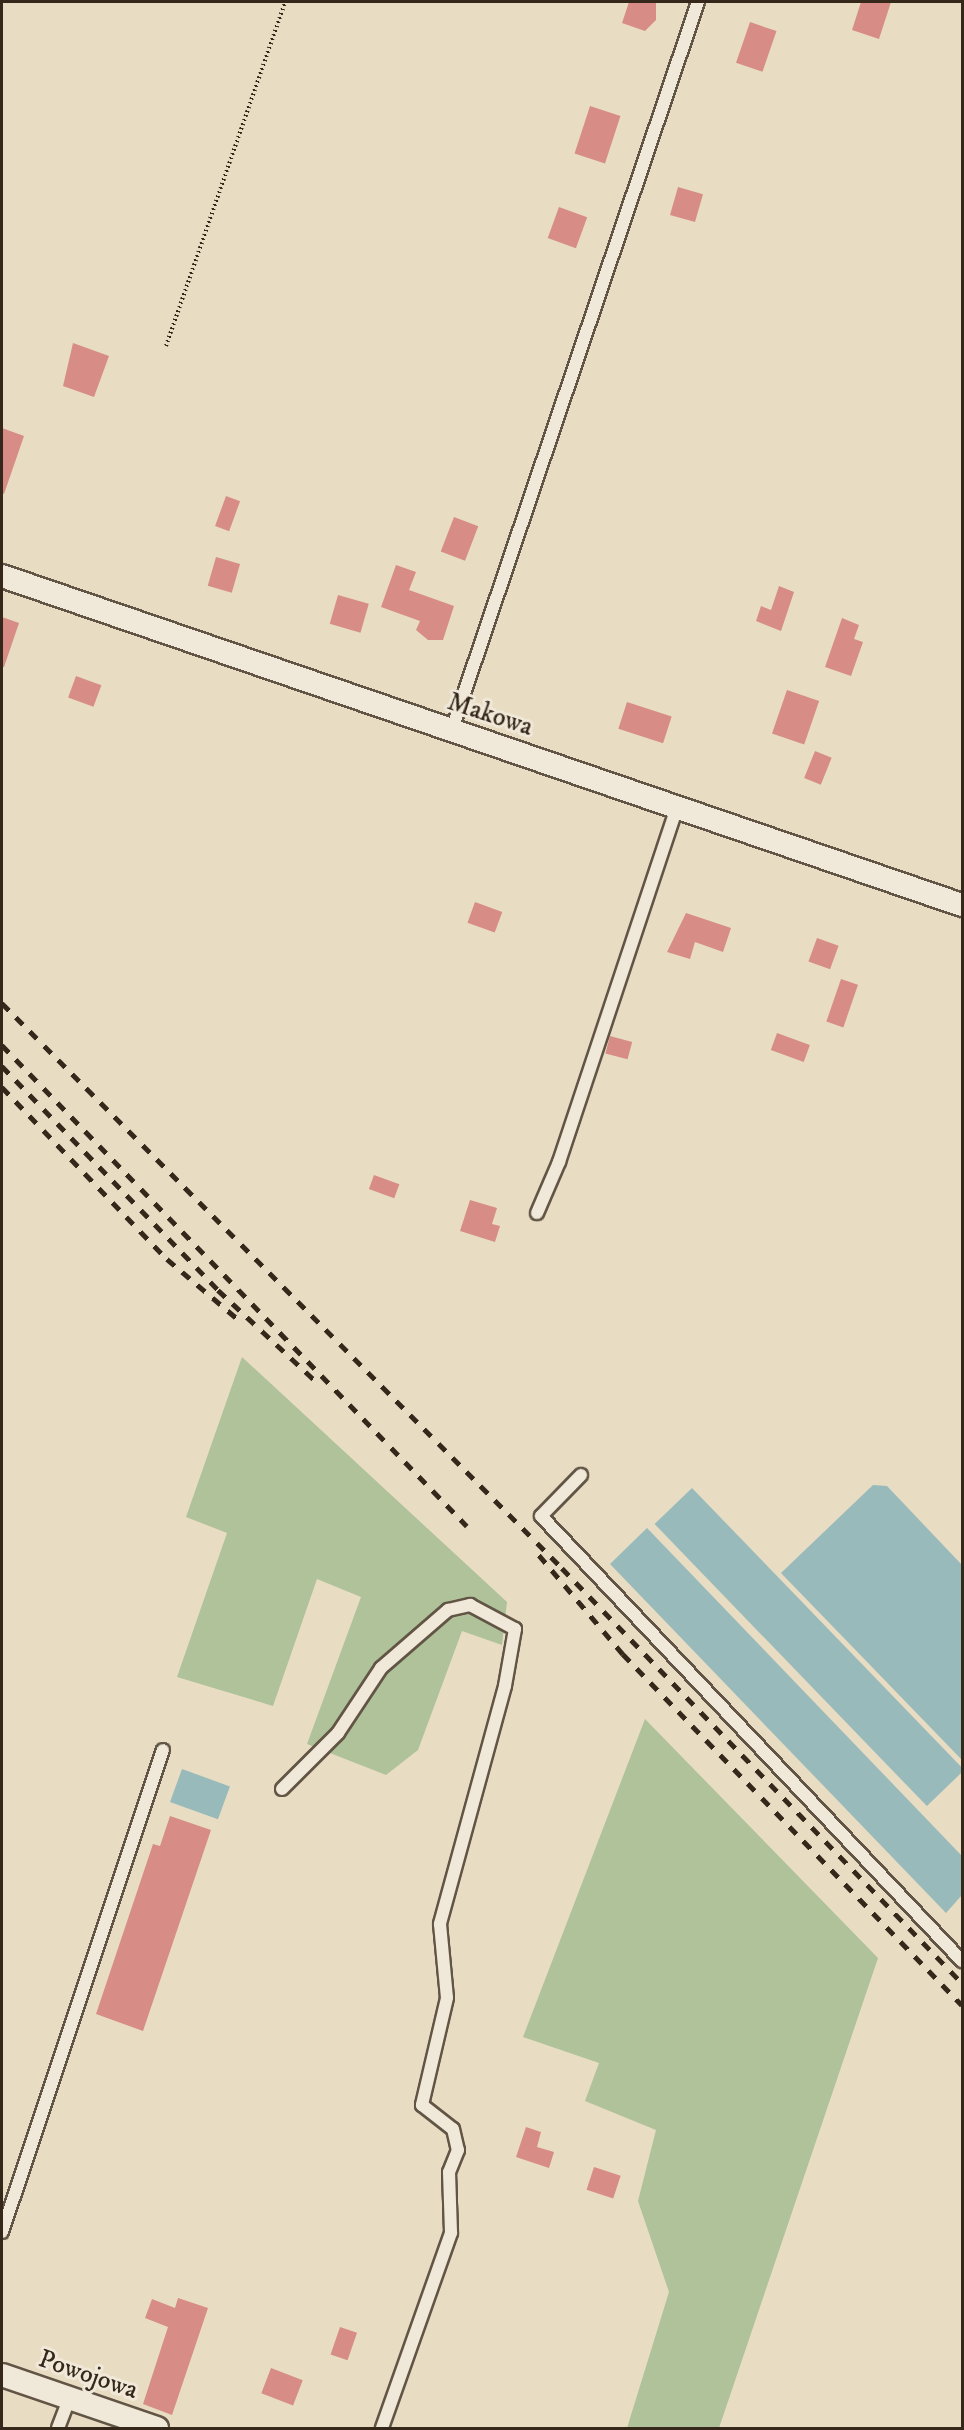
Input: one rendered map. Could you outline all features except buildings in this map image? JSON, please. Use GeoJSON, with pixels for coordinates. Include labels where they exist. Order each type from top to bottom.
{"type":"FeatureCollection","features":[{"type":"Feature","properties":{"kind":"street","name":"Makowa"},"geometry":{"type":"LineString","coordinates":[[2,576],[451,732],[963,905]]}},
{"type":"Feature","properties":{"kind":"street","name":"Powojowa"},"geometry":{"type":"LineString","coordinates":[[2,2375],[157,2428]]}},
{"type":"Feature","properties":{"kind":"lane"},"geometry":{"type":"LineString","coordinates":[[451,732],[698,2]]}},
{"type":"Feature","properties":{"kind":"lane"},"geometry":{"type":"LineString","coordinates":[[537,1213],[559,1162],[677,807]]}},
{"type":"Feature","properties":{"kind":"lane"},"geometry":{"type":"LineString","coordinates":[[581,1475],[541,1516],[963,1961]]}},
{"type":"Feature","properties":{"kind":"lane"},"geometry":{"type":"LineString","coordinates":[[282,1789],[338,1733],[381,1668],[448,1610],[470,1605],[515,1629],[505,1686],[440,1924],[447,1998],[422,2105],[453,2129],[458,2150],[449,2172],[451,2233],[382,2428]]}},
{"type":"Feature","properties":{"kind":"lane"},"geometry":{"type":"LineString","coordinates":[[2,2232],[164,1750]]}},
{"type":"Feature","properties":{"kind":"lane"},"geometry":{"type":"LineString","coordinates":[[58,2428],[69,2398]]}},
{"type":"Feature","properties":{"kind":"path"},"geometry":{"type":"LineString","coordinates":[[166,346],[285,2]]}},
{"type":"Feature","properties":{"kind":"green space"},"geometry":{"type":"Polygon","coordinates":[[[242,1357],[507,1602],[502,1645],[462,1631],[418,1750],[386,1775],[307,1744],[361,1597],[317,1579],[273,1706],[177,1677],[227,1533],[186,1517],[242,1357]]]}},
{"type":"Feature","properties":{"kind":"green space"},"geometry":{"type":"Polygon","coordinates":[[[645,1719],[878,1958],[719,2428],[627,2428],[669,2292],[638,2201],[656,2130],[585,2101],[599,2063],[523,2037],[645,1719]]]}},
{"type":"Feature","properties":{"kind":"water"},"geometry":{"type":"Polygon","coordinates":[[[873,1485],[887,1486],[962,1565],[962,1760],[781,1573],[873,1485]]]}},
{"type":"Feature","properties":{"kind":"water"},"geometry":{"type":"Polygon","coordinates":[[[692,1488],[962,1768],[962,1772],[927,1806],[655,1524],[692,1488]]]}},
{"type":"Feature","properties":{"kind":"water"},"geometry":{"type":"Polygon","coordinates":[[[647,1528],[962,1856],[962,1895],[946,1913],[610,1564],[647,1528]]]}},
{"type":"Feature","properties":{"kind":"water"},"geometry":{"type":"Polygon","coordinates":[[[182,1769],[230,1786],[218,1819],[170,1802],[182,1769]]]}},
{"type":"Feature","properties":{"kind":"railway"},"geometry":{"type":"LineString","coordinates":[[2,1003],[562,1568],[962,1983]]}},
{"type":"Feature","properties":{"kind":"railway"},"geometry":{"type":"LineString","coordinates":[[2,1045],[467,1526]]}},
{"type":"Feature","properties":{"kind":"railway"},"geometry":{"type":"LineString","coordinates":[[2,1066],[218,1290],[320,1385]]}},
{"type":"Feature","properties":{"kind":"railway"},"geometry":{"type":"LineString","coordinates":[[2,1087],[167,1259],[239,1320]]}},
{"type":"Feature","properties":{"kind":"railway"},"geometry":{"type":"LineString","coordinates":[[539,1555],[623,1654],[962,2005]]}}]}
